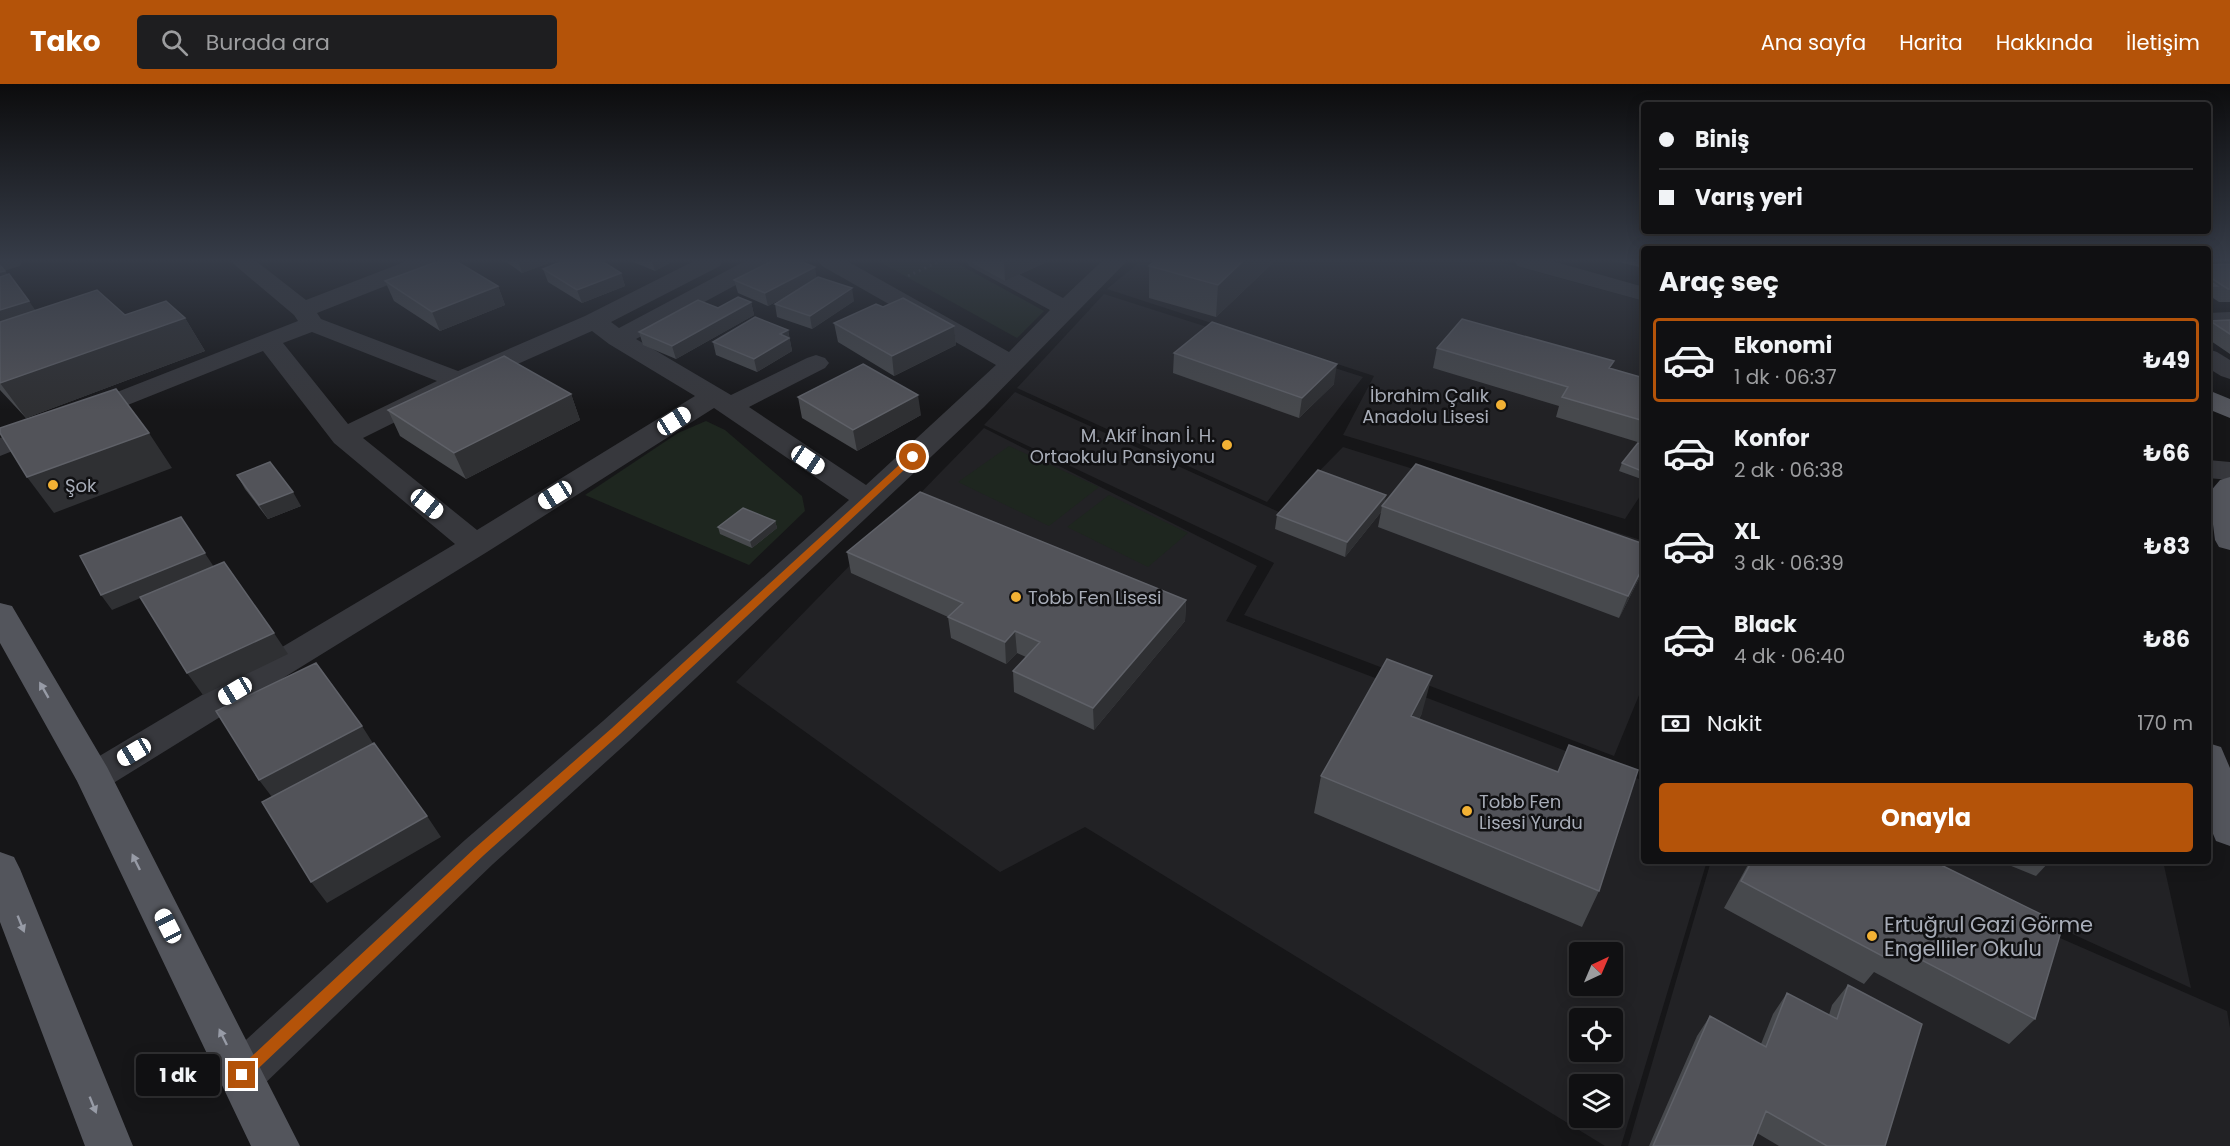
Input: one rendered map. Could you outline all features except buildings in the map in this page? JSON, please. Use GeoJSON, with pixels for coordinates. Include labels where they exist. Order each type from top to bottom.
{"type":"FeatureCollection","features":[{"type":"Feature","properties":{"kind":"main road"},"geometry":{"type":"LineString","coordinates":[[2230,486],[2224,493],[2230,540]]}},
{"type":"Feature","properties":{"kind":"main road"},"geometry":{"type":"LineString","coordinates":[[0,614],[94,777],[276,1146]]}},
{"type":"Feature","properties":{"kind":"main road"},"geometry":{"type":"LineString","coordinates":[[2211,767],[2230,830]]}},
{"type":"Feature","properties":{"kind":"main road"},"geometry":{"type":"LineString","coordinates":[[0,870],[109,1146]]}},
{"type":"Feature","properties":{"kind":"street"},"geometry":{"type":"LineString","coordinates":[[299,311],[307,317],[459,380]]}},
{"type":"Feature","properties":{"kind":"street"},"geometry":{"type":"LineString","coordinates":[[0,448],[268,340],[321,311]]}},
{"type":"Feature","properties":{"kind":"street"},"geometry":{"type":"LineString","coordinates":[[344,437],[459,380],[615,311]]}},
{"type":"Feature","properties":{"kind":"street"},"geometry":{"type":"LineString","coordinates":[[618,339],[671,311]]}},
{"type":"Feature","properties":{"kind":"street"},"geometry":{"type":"LineString","coordinates":[[918,311],[1012,364]]}},
{"type":"Feature","properties":{"kind":"street"},"geometry":{"type":"LineString","coordinates":[[242,1075],[479,852],[616,731],[867,500],[1012,364],[1063,311]]}},
{"type":"Feature","properties":{"kind":"street"},"geometry":{"type":"LineString","coordinates":[[2211,320],[2230,319]]}},
{"type":"Feature","properties":{"kind":"street"},"geometry":{"type":"LineString","coordinates":[[594,321],[618,339],[721,401],[867,500]]}},
{"type":"Feature","properties":{"kind":"street"},"geometry":{"type":"LineString","coordinates":[[268,340],[344,437],[476,545]]}},
{"type":"Feature","properties":{"kind":"street"},"geometry":{"type":"LineString","coordinates":[[2211,359],[2230,370]]}},
{"type":"Feature","properties":{"kind":"street"},"geometry":{"type":"LineString","coordinates":[[94,777],[476,545],[721,401],[816,363]]}},
{"type":"Feature","properties":{"kind":"street"},"geometry":{"type":"LineString","coordinates":[[2211,469],[2230,471]]}},
{"type":"Feature","properties":{"kind":"shaded area"},"geometry":{"type":"Polygon","coordinates":[[[967,311],[1044,311],[1017,338],[967,311]]]}},
{"type":"Feature","properties":{"kind":"shaded area","name":"M. Akif İnan İ. H. Ortaokulu Pansiyonu"},"geometry":{"type":"Polygon","coordinates":[[[1089,311],[1156,311],[1363,377],[1267,502],[1017,388],[1089,311]]]}},
{"type":"Feature","properties":{"kind":"shaded area","name":"İbrahim Çalık Anadolu Lisesi"},"geometry":{"type":"Polygon","coordinates":[[[1173,311],[1641,311],[1641,495],[1625,519],[1343,435],[1374,376],[1173,311]]]}},
{"type":"Feature","properties":{"kind":"shaded area"},"geometry":{"type":"Polygon","coordinates":[[[1015,392],[1279,512],[1343,447],[1641,540],[1641,690],[1614,756],[1244,615],[1274,563],[984,425],[1015,392]]]}},
{"type":"Feature","properties":{"kind":"shaded area"},"geometry":{"type":"Polygon","coordinates":[[[706,421],[725,430],[802,496],[805,511],[749,565],[585,495],[678,433],[706,421]]]}},
{"type":"Feature","properties":{"kind":"shaded area"},"geometry":{"type":"Polygon","coordinates":[[[984,428],[1257,566],[1226,621],[1641,780],[1641,864],[1706,864],[1621,1146],[1605,1146],[1576,1128],[1623,1128],[1623,1074],[1569,1074],[1569,1124],[1085,827],[1000,872],[736,682],[984,428]]]}},
{"type":"Feature","properties":{"kind":"shaded area"},"geometry":{"type":"Polygon","coordinates":[[[1009,446],[1099,487],[1049,526],[958,482],[1009,446]]]}},
{"type":"Feature","properties":{"kind":"shaded area"},"geometry":{"type":"Polygon","coordinates":[[[1109,495],[1188,533],[1148,567],[1067,527],[1109,495]]]}},
{"type":"Feature","properties":{"kind":"shaded area","name":"Ertuğrul Gazi Görme Engelliler Okulu"},"geometry":{"type":"Polygon","coordinates":[[[1710,864],[1891,864],[2227,1011],[2230,1028],[2230,1146],[1628,1146],[1710,864]]]}},
{"type":"Feature","properties":{"kind":"shaded area"},"geometry":{"type":"Polygon","coordinates":[[[1919,864],[2164,864],[2191,988],[1919,864]]]}},
{"type":"Feature","properties":{"kind":"place","name":"İbrahim Çalık Anadolu Lisesi"},"geometry":{"type":"Point","coordinates":[1501,405]}},
{"type":"Feature","properties":{"kind":"place","name":"M. Akif İnan İ. H. Ortaokulu Pansiyonu"},"geometry":{"type":"Point","coordinates":[1227,445]}},
{"type":"Feature","properties":{"kind":"place","name":"Şok"},"geometry":{"type":"Point","coordinates":[53,485]}},
{"type":"Feature","properties":{"kind":"place","name":"Tobb Fen Lisesi"},"geometry":{"type":"Point","coordinates":[1016,597]}},
{"type":"Feature","properties":{"kind":"place","name":"Tobb Fen Lisesi Yurdu"},"geometry":{"type":"Point","coordinates":[1467,811]}},
{"type":"Feature","properties":{"kind":"place","name":"Ertuğrul Gazi Görme Engelliler Okulu"},"geometry":{"type":"Point","coordinates":[1872,936]}},
{"type":"Feature","properties":{"kind":"route"},"geometry":{"type":"LineString","coordinates":[[242,1075],[479,852],[616,731],[913,457]]}}]}
